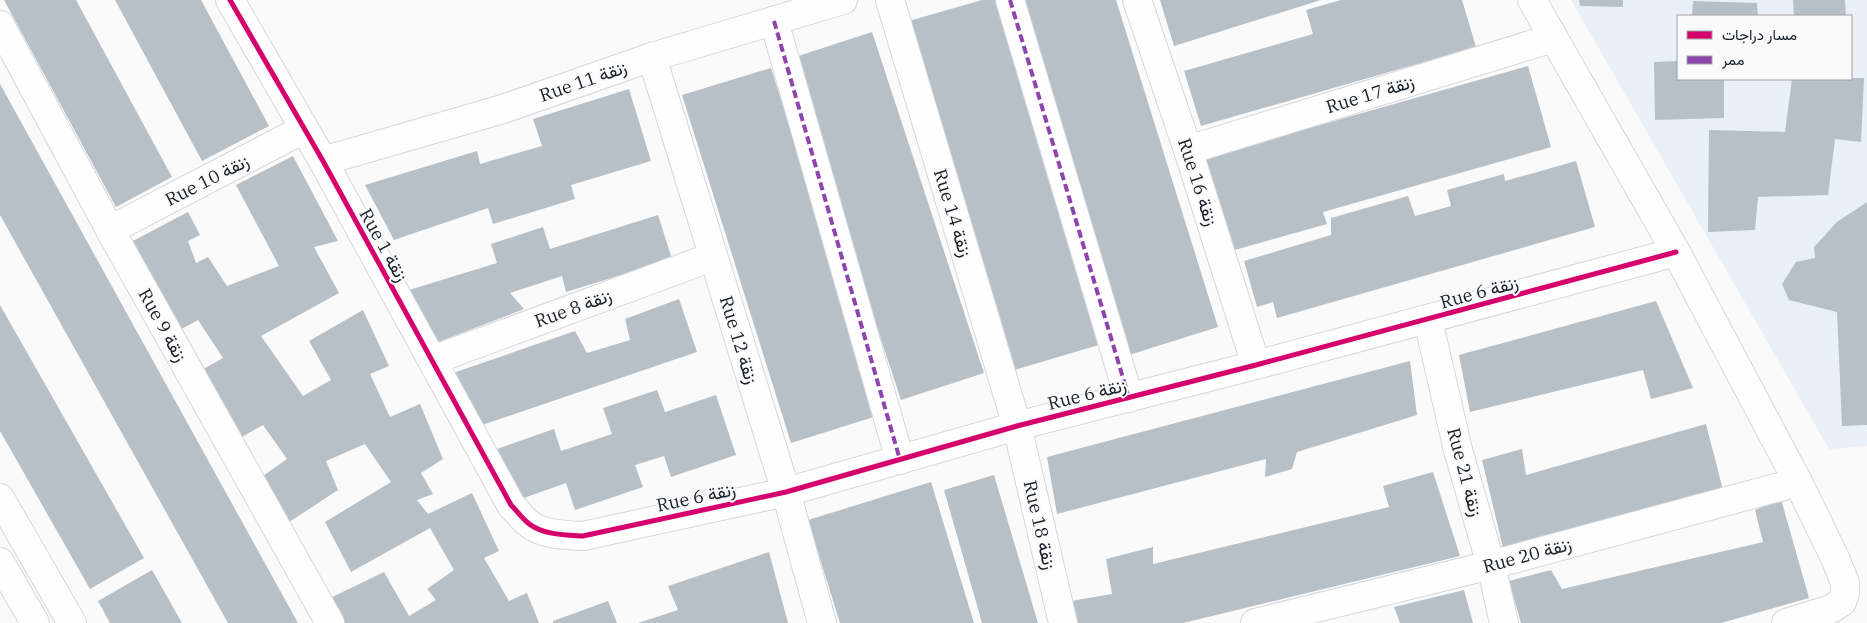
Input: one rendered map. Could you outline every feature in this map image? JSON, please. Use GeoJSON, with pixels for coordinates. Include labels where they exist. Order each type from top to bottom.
{"type":"FeatureCollection","features":[{"type":"Feature","properties":{"kind":"street","name":"Rue 1 زنقة"},"geometry":{"type":"LineString","coordinates":[[230,0],[323,161],[512,505]]}},
{"type":"Feature","properties":{"kind":"street","name":"Rue 11 زنقة"},"geometry":{"type":"LineString","coordinates":[[323,161],[503,109],[652,57],[843,0]]}},
{"type":"Feature","properties":{"kind":"street","name":"Rue 14 زنقة"},"geometry":{"type":"LineString","coordinates":[[890,0],[1017,426]]}},
{"type":"Feature","properties":{"kind":"street"},"geometry":{"type":"LineString","coordinates":[[1010,0],[1129,398]]}},
{"type":"Feature","properties":{"kind":"street","name":"Rue 16 زنقة"},"geometry":{"type":"LineString","coordinates":[[1137,0],[1188,150],[1256,366]]}},
{"type":"Feature","properties":{"kind":"street"},"geometry":{"type":"LineString","coordinates":[[1532,0],[1676,252],[1798,482],[1836,560],[1845,583],[1845,593],[1842,602],[1831,609],[1786,623]]}},
{"type":"Feature","properties":{"kind":"street"},"geometry":{"type":"LineString","coordinates":[[774,21],[900,460]]}},
{"type":"Feature","properties":{"kind":"street","name":"Rue 9 زنقة"},"geometry":{"type":"LineString","coordinates":[[0,25],[110,230],[330,623]]}},
{"type":"Feature","properties":{"kind":"street","name":"Rue 17 زنقة"},"geometry":{"type":"LineString","coordinates":[[1188,150],[1553,38]]}},
{"type":"Feature","properties":{"kind":"street","name":"Rue 12 زنقة"},"geometry":{"type":"LineString","coordinates":[[652,57],[712,257],[786,492],[822,623]]}},
{"type":"Feature","properties":{"kind":"street","name":"Rue 10 زنقة"},"geometry":{"type":"LineString","coordinates":[[110,230],[304,129]]}},
{"type":"Feature","properties":{"kind":"street","name":"Rue 6 زنقة"},"geometry":{"type":"LineString","coordinates":[[512,505],[530,525],[554,533],[583,536],[786,492],[1017,426],[1256,366],[1676,252]]}},
{"type":"Feature","properties":{"kind":"street","name":"Rue 8 زنقة"},"geometry":{"type":"LineString","coordinates":[[433,360],[712,257]]}},
{"type":"Feature","properties":{"kind":"street","name":"Rue 21 زنقة"},"geometry":{"type":"LineString","coordinates":[[1428,320],[1458,450],[1491,565],[1504,623]]}},
{"type":"Feature","properties":{"kind":"street","name":"Rue 18 زنقة"},"geometry":{"type":"LineString","coordinates":[[1017,426],[1063,623]]}},
{"type":"Feature","properties":{"kind":"street","name":"Rue 20 زنقة"},"geometry":{"type":"LineString","coordinates":[[1254,623],[1491,565],[1798,482]]}},
{"type":"Feature","properties":{"kind":"street"},"geometry":{"type":"LineString","coordinates":[[0,498],[72,623]]}},
{"type":"Feature","properties":{"kind":"street"},"geometry":{"type":"LineString","coordinates":[[0,562],[35,623]]}},
{"type":"Feature","properties":{"kind":"shaded area"},"geometry":{"type":"Polygon","coordinates":[[[1571,0],[1867,0],[1867,446],[1829,449],[1571,0]]]}},
{"type":"Feature","properties":{"kind":"building"},"geometry":{"type":"Polygon","coordinates":[[[4,0],[76,0],[172,177],[116,207],[4,0]]]}},
{"type":"Feature","properties":{"kind":"building"},"geometry":{"type":"Polygon","coordinates":[[[115,0],[201,0],[269,126],[202,161],[115,0]]]}},
{"type":"Feature","properties":{"kind":"building"},"geometry":{"type":"Polygon","coordinates":[[[982,0],[1002,0],[1102,344],[1011,371],[909,21],[982,0]]]}},
{"type":"Feature","properties":{"kind":"building"},"geometry":{"type":"Polygon","coordinates":[[[1019,0],[1116,0],[1218,327],[1129,355],[1019,0]]]}},
{"type":"Feature","properties":{"kind":"building"},"geometry":{"type":"Polygon","coordinates":[[[1160,0],[1321,0],[1174,46],[1160,0]]]}},
{"type":"Feature","properties":{"kind":"building"},"geometry":{"type":"Polygon","coordinates":[[[1341,0],[1462,0],[1476,47],[1201,126],[1184,71],[1313,34],[1306,10],[1341,0]]]}},
{"type":"Feature","properties":{"kind":"building"},"geometry":{"type":"Polygon","coordinates":[[[1579,0],[1623,0],[1623,7],[1580,6],[1579,0]]]}},
{"type":"Feature","properties":{"kind":"building"},"geometry":{"type":"Polygon","coordinates":[[[1793,0],[1845,0],[1846,15],[1794,15],[1793,0]]]}},
{"type":"Feature","properties":{"kind":"building"},"geometry":{"type":"Polygon","coordinates":[[[1693,1],[1757,3],[1758,15],[1692,15],[1693,1]]]}},
{"type":"Feature","properties":{"kind":"building"},"geometry":{"type":"Polygon","coordinates":[[[872,32],[984,373],[901,400],[789,59],[872,32]]]}},
{"type":"Feature","properties":{"kind":"building"},"geometry":{"type":"Polygon","coordinates":[[[1677,61],[1677,80],[1724,80],[1724,118],[1655,120],[1654,62],[1677,61]]]}},
{"type":"Feature","properties":{"kind":"building"},"geometry":{"type":"Polygon","coordinates":[[[1528,66],[1551,147],[1323,212],[1327,224],[1231,251],[1204,158],[1528,66]]]}},
{"type":"Feature","properties":{"kind":"building"},"geometry":{"type":"Polygon","coordinates":[[[771,68],[880,415],[791,443],[682,95],[771,68]]]}},
{"type":"Feature","properties":{"kind":"building"},"geometry":{"type":"Polygon","coordinates":[[[1852,78],[1864,78],[1861,142],[1835,139],[1828,195],[1758,197],[1755,230],[1708,232],[1709,130],[1785,132],[1792,80],[1852,80],[1852,78]]]}},
{"type":"Feature","properties":{"kind":"building"},"geometry":{"type":"Polygon","coordinates":[[[0,84],[298,623],[228,623],[0,215],[0,84]]]}},
{"type":"Feature","properties":{"kind":"building"},"geometry":{"type":"Polygon","coordinates":[[[629,89],[651,161],[571,185],[575,199],[493,224],[488,208],[394,240],[365,185],[477,151],[480,164],[542,146],[533,119],[629,89]]]}},
{"type":"Feature","properties":{"kind":"building"},"geometry":{"type":"Polygon","coordinates":[[[293,156],[338,241],[314,247],[339,293],[261,336],[303,396],[331,380],[309,341],[363,310],[389,366],[370,374],[390,417],[420,404],[443,459],[421,473],[433,494],[417,500],[428,514],[472,493],[499,551],[484,558],[509,601],[527,593],[539,623],[336,623],[324,601],[384,572],[409,616],[436,600],[427,589],[454,570],[430,528],[351,572],[325,522],[391,482],[365,444],[326,461],[338,490],[283,526],[260,478],[287,459],[263,425],[233,442],[196,373],[223,358],[198,320],[176,332],[129,243],[188,212],[200,235],[188,241],[196,263],[208,257],[227,286],[279,266],[236,185],[293,156]]]}},
{"type":"Feature","properties":{"kind":"building"},"geometry":{"type":"Polygon","coordinates":[[[1576,161],[1595,227],[1277,318],[1273,302],[1257,307],[1244,261],[1331,235],[1331,218],[1408,196],[1415,216],[1451,206],[1447,190],[1504,174],[1505,181],[1576,161]]]}},
{"type":"Feature","properties":{"kind":"building"},"geometry":{"type":"Polygon","coordinates":[[[1867,202],[1867,425],[1842,426],[1837,312],[1789,300],[1782,284],[1796,262],[1815,258],[1814,247],[1837,222],[1867,202]]]}},
{"type":"Feature","properties":{"kind":"building"},"geometry":{"type":"Polygon","coordinates":[[[658,215],[672,259],[566,292],[562,276],[510,293],[524,309],[433,344],[406,291],[497,263],[491,244],[543,227],[550,249],[658,215]]]}},
{"type":"Feature","properties":{"kind":"building"},"geometry":{"type":"Polygon","coordinates":[[[679,299],[697,352],[482,425],[453,373],[575,331],[587,353],[630,340],[625,319],[679,299]]]}},
{"type":"Feature","properties":{"kind":"building"},"geometry":{"type":"Polygon","coordinates":[[[1656,301],[1693,388],[1651,399],[1643,370],[1470,412],[1459,355],[1656,301]]]}},
{"type":"Feature","properties":{"kind":"building"},"geometry":{"type":"Polygon","coordinates":[[[0,305],[144,558],[90,589],[0,431],[0,305]]]}},
{"type":"Feature","properties":{"kind":"building"},"geometry":{"type":"Polygon","coordinates":[[[1410,361],[1417,415],[1297,452],[1292,469],[1265,477],[1266,459],[1057,514],[1047,457],[1410,361]]]}},
{"type":"Feature","properties":{"kind":"building"},"geometry":{"type":"Polygon","coordinates":[[[657,390],[665,412],[716,395],[736,455],[671,477],[664,456],[635,465],[643,487],[575,510],[566,483],[521,499],[494,450],[554,429],[561,451],[612,434],[603,408],[657,390]]]}},
{"type":"Feature","properties":{"kind":"building"},"geometry":{"type":"Polygon","coordinates":[[[1706,424],[1724,494],[1504,552],[1482,460],[1522,449],[1526,475],[1706,424]]]}},
{"type":"Feature","properties":{"kind":"building"},"geometry":{"type":"Polygon","coordinates":[[[1433,472],[1460,556],[1183,623],[1076,623],[1071,601],[1112,594],[1106,559],[1153,547],[1153,564],[1389,507],[1383,486],[1433,472]]]}},
{"type":"Feature","properties":{"kind":"building"},"geometry":{"type":"Polygon","coordinates":[[[994,475],[1038,623],[982,623],[944,490],[994,475]]]}},
{"type":"Feature","properties":{"kind":"building"},"geometry":{"type":"Polygon","coordinates":[[[931,482],[974,623],[840,623],[808,520],[931,482]]]}},
{"type":"Feature","properties":{"kind":"building"},"geometry":{"type":"Polygon","coordinates":[[[1781,499],[1809,598],[1721,623],[1521,623],[1509,581],[1551,570],[1562,589],[1763,542],[1755,510],[1781,499]]]}},
{"type":"Feature","properties":{"kind":"building"},"geometry":{"type":"Polygon","coordinates":[[[769,552],[788,623],[638,623],[678,610],[668,586],[769,552]]]}},
{"type":"Feature","properties":{"kind":"building"},"geometry":{"type":"Polygon","coordinates":[[[152,570],[182,623],[110,623],[98,601],[152,570]]]}},
{"type":"Feature","properties":{"kind":"building"},"geometry":{"type":"Polygon","coordinates":[[[1464,590],[1473,623],[1400,623],[1394,607],[1464,590]]]}},
{"type":"Feature","properties":{"kind":"building"},"geometry":{"type":"Polygon","coordinates":[[[608,601],[617,623],[553,623],[553,621],[608,601]]]}},
{"type":"Feature","properties":{"kind":"marked path"},"geometry":{"type":"LineString","coordinates":[[1010,0],[1129,398]]}},
{"type":"Feature","properties":{"kind":"marked path"},"geometry":{"type":"LineString","coordinates":[[774,21],[900,460]]}},
{"type":"Feature","properties":{"kind":"cycle path"},"geometry":{"type":"LineString","coordinates":[[230,0],[323,161],[511,505],[534,527],[554,534],[583,536],[786,492],[1017,426],[1256,365],[1676,252]]}}]}
